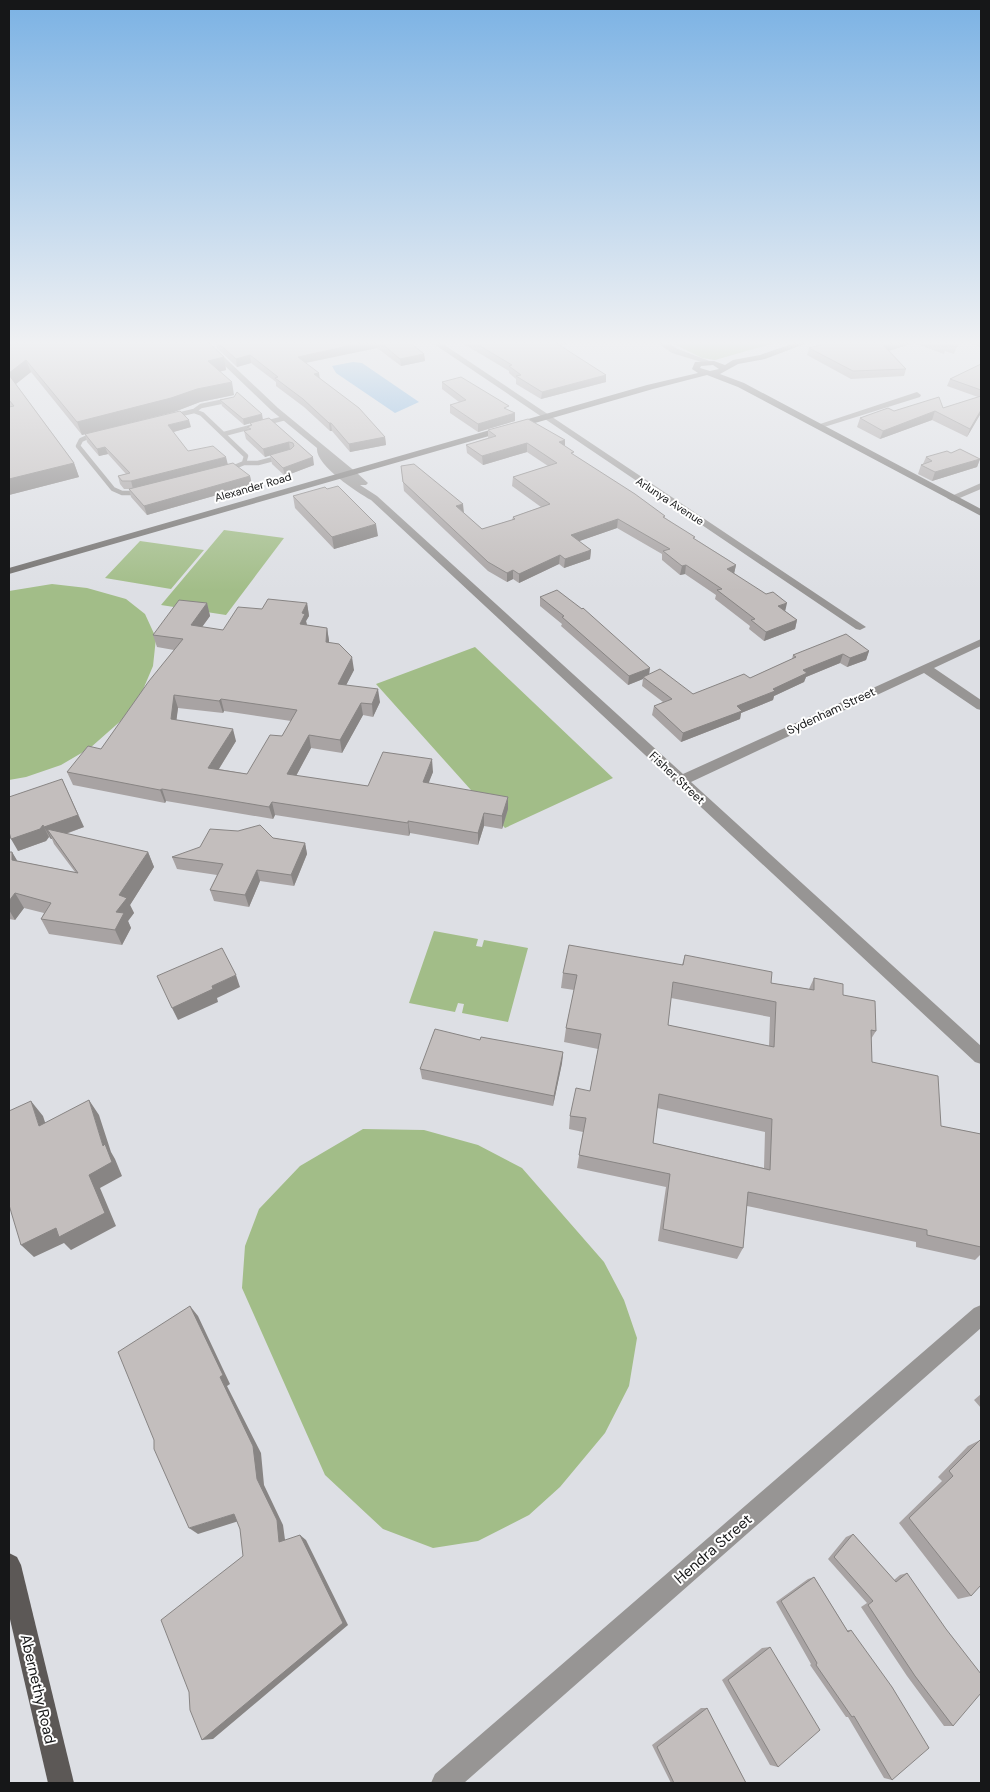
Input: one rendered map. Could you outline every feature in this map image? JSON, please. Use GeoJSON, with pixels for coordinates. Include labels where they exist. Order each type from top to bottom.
{"type":"FeatureCollection","features":[{"type":"Feature","properties":{"kind":"main road","name":"Alexander Road"},"geometry":{"type":"LineString","coordinates":[[9,563],[515,424]]}},
{"type":"Feature","properties":{"kind":"main road"},"geometry":{"type":"LineString","coordinates":[[814,424],[981,513]]}},
{"type":"Feature","properties":{"kind":"main road","name":"Alexander Road"},"geometry":{"type":"LineString","coordinates":[[9,571],[338,473]]}},
{"type":"Feature","properties":{"kind":"main road","name":"Abernethy Road"},"geometry":{"type":"LineString","coordinates":[[9,1565],[61,1783]]}},
{"type":"Feature","properties":{"kind":"street","name":"Fisher Street"},"geometry":{"type":"LineString","coordinates":[[292,424],[321,449],[329,452],[370,488],[374,498]]}},
{"type":"Feature","properties":{"kind":"street","name":"Arlunya Avenue"},"geometry":{"type":"LineString","coordinates":[[554,424],[860,626]]}},
{"type":"Feature","properties":{"kind":"street"},"geometry":{"type":"LineString","coordinates":[[818,426],[826,424]]}},
{"type":"Feature","properties":{"kind":"street","name":"Fisher Street"},"geometry":{"type":"LineString","coordinates":[[321,449],[321,454],[338,473],[374,498],[981,1057]]}},
{"type":"Feature","properties":{"kind":"street"},"geometry":{"type":"LineString","coordinates":[[952,498],[981,486]]}},
{"type":"Feature","properties":{"kind":"street","name":"Sydenham Street"},"geometry":{"type":"LineString","coordinates":[[680,780],[981,642]]}},
{"type":"Feature","properties":{"kind":"street"},"geometry":{"type":"LineString","coordinates":[[925,668],[981,706]]}},
{"type":"Feature","properties":{"kind":"street","name":"Hendra Street"},"geometry":{"type":"LineString","coordinates":[[444,1783],[981,1315]]}},
{"type":"Feature","properties":{"kind":"lane"},"geometry":{"type":"LineString","coordinates":[[141,424],[90,436],[81,440],[78,446],[113,490],[122,493],[134,492],[232,468],[244,463],[258,463],[291,454]]}},
{"type":"Feature","properties":{"kind":"lane"},"geometry":{"type":"LineString","coordinates":[[213,424],[246,456],[244,463]]}},
{"type":"Feature","properties":{"kind":"lane"},"geometry":{"type":"LineString","coordinates":[[224,434],[264,424]]}},
{"type":"Feature","properties":{"kind":"green space"},"geometry":{"type":"Polygon","coordinates":[[[224,530],[284,538],[226,615],[161,605],[224,530]]]}},
{"type":"Feature","properties":{"kind":"green space"},"geometry":{"type":"Polygon","coordinates":[[[140,541],[204,550],[171,589],[105,578],[140,541]]]}},
{"type":"Feature","properties":{"kind":"green space"},"geometry":{"type":"Polygon","coordinates":[[[52,584],[87,588],[126,599],[145,614],[156,638],[153,666],[142,692],[124,718],[90,748],[61,765],[26,777],[9,780],[9,591],[52,584]]]}},
{"type":"Feature","properties":{"kind":"green space"},"geometry":{"type":"Polygon","coordinates":[[[475,647],[613,778],[505,828],[376,684],[475,647]]]}},
{"type":"Feature","properties":{"kind":"green space"},"geometry":{"type":"Polygon","coordinates":[[[434,931],[478,939],[476,946],[482,947],[484,940],[528,948],[508,1022],[462,1013],[464,1004],[458,1003],[455,1012],[409,1003],[434,931]]]}},
{"type":"Feature","properties":{"kind":"green space"},"geometry":{"type":"Polygon","coordinates":[[[363,1129],[424,1130],[478,1145],[522,1168],[604,1262],[624,1300],[637,1338],[629,1386],[605,1433],[560,1487],[529,1515],[478,1541],[433,1548],[383,1529],[325,1475],[242,1288],[245,1246],[259,1209],[300,1166],[363,1129]]]}},
{"type":"Feature","properties":{"kind":"building"},"geometry":{"type":"Polygon","coordinates":[[[9,424],[45,424],[74,463],[9,479],[9,424]]]}},
{"type":"Feature","properties":{"kind":"building"},"geometry":{"type":"Polygon","coordinates":[[[128,424],[174,424],[168,425],[188,451],[213,446],[226,457],[131,481],[122,481],[118,476],[130,473],[105,447],[97,449],[85,434],[128,424]]]}},
{"type":"Feature","properties":{"kind":"building"},"geometry":{"type":"Polygon","coordinates":[[[251,424],[275,424],[313,457],[283,468],[270,455],[291,449],[294,446],[293,443],[289,442],[263,449],[244,431],[251,429],[247,427],[252,425],[251,424]]]}},
{"type":"Feature","properties":{"kind":"building"},"geometry":{"type":"Polygon","coordinates":[[[332,424],[373,424],[385,437],[349,444],[332,424]]]}},
{"type":"Feature","properties":{"kind":"building"},"geometry":{"type":"Polygon","coordinates":[[[511,424],[536,424],[565,440],[559,442],[574,452],[571,453],[635,494],[665,516],[663,517],[736,565],[727,569],[766,594],[773,592],[787,603],[778,606],[797,620],[766,632],[751,620],[755,619],[717,590],[722,589],[686,565],[682,566],[663,551],[670,549],[618,519],[571,535],[591,550],[565,559],[560,555],[519,574],[513,570],[507,573],[488,562],[403,482],[401,466],[414,464],[463,504],[456,506],[482,529],[515,519],[513,517],[550,504],[513,477],[557,463],[527,443],[482,456],[466,445],[496,436],[488,430],[511,424]]]}},
{"type":"Feature","properties":{"kind":"building"},"geometry":{"type":"Polygon","coordinates":[[[870,424],[902,424],[883,431],[870,424]]]}},
{"type":"Feature","properties":{"kind":"building"},"geometry":{"type":"Polygon","coordinates":[[[960,424],[973,424],[970,429],[960,424]]]}},
{"type":"Feature","properties":{"kind":"building"},"geometry":{"type":"Polygon","coordinates":[[[960,449],[980,459],[935,472],[921,465],[932,461],[926,457],[947,451],[951,453],[960,449]]]}},
{"type":"Feature","properties":{"kind":"building"},"geometry":{"type":"Polygon","coordinates":[[[233,463],[250,476],[144,506],[129,489],[233,463]]]}},
{"type":"Feature","properties":{"kind":"building"},"geometry":{"type":"Polygon","coordinates":[[[338,486],[376,524],[332,537],[293,496],[325,487],[327,489],[338,486]]]}},
{"type":"Feature","properties":{"kind":"building"},"geometry":{"type":"Polygon","coordinates":[[[557,590],[583,608],[650,668],[629,676],[562,617],[564,616],[540,597],[557,590]]]}},
{"type":"Feature","properties":{"kind":"building"},"geometry":{"type":"Polygon","coordinates":[[[268,599],[307,603],[302,613],[305,614],[300,624],[327,628],[326,642],[339,644],[352,657],[338,684],[378,689],[372,704],[361,703],[340,740],[309,735],[287,774],[368,786],[383,752],[432,759],[423,782],[508,797],[502,816],[484,813],[478,833],[272,802],[269,807],[160,790],[67,772],[88,746],[101,749],[149,681],[183,639],[153,635],[179,600],[207,603],[191,625],[223,630],[238,607],[262,609],[268,599]],[[174,695],[171,719],[233,729],[208,768],[247,774],[270,735],[282,736],[297,710],[221,699],[219,701],[174,695]]]}},
{"type":"Feature","properties":{"kind":"building"},"geometry":{"type":"Polygon","coordinates":[[[846,634],[869,651],[850,658],[843,654],[803,670],[807,673],[773,689],[775,691],[737,706],[742,711],[683,733],[654,706],[672,699],[643,677],[660,669],[693,694],[744,674],[750,678],[796,657],[793,655],[846,634]]]}},
{"type":"Feature","properties":{"kind":"building"},"geometry":{"type":"Polygon","coordinates":[[[62,779],[78,815],[44,827],[43,825],[40,829],[11,839],[9,832],[9,797],[62,779]]]}},
{"type":"Feature","properties":{"kind":"building"},"geometry":{"type":"Polygon","coordinates":[[[260,825],[273,838],[305,843],[291,875],[257,870],[245,895],[210,890],[223,864],[172,857],[200,847],[210,829],[238,831],[260,825]]]}},
{"type":"Feature","properties":{"kind":"building"},"geometry":{"type":"Polygon","coordinates":[[[47,829],[148,852],[119,895],[127,898],[116,912],[124,913],[115,930],[41,919],[51,903],[15,893],[9,901],[9,852],[12,852],[12,860],[78,873],[47,829]]]}},
{"type":"Feature","properties":{"kind":"building"},"geometry":{"type":"Polygon","coordinates":[[[569,945],[683,965],[685,955],[772,972],[771,983],[814,990],[814,978],[843,984],[843,995],[875,1001],[876,1031],[871,1030],[872,1062],[938,1076],[941,1126],[981,1134],[981,1247],[927,1235],[927,1230],[748,1192],[743,1248],[663,1229],[670,1174],[579,1155],[586,1118],[570,1116],[576,1088],[590,1091],[601,1034],[566,1028],[577,975],[563,973],[569,945]],[[673,982],[668,1025],[774,1047],[776,1002],[673,982]],[[659,1094],[653,1143],[770,1170],[772,1119],[659,1094]]]}},
{"type":"Feature","properties":{"kind":"building"},"geometry":{"type":"Polygon","coordinates":[[[222,948],[236,975],[212,986],[213,989],[172,1008],[157,976],[222,948]]]}},
{"type":"Feature","properties":{"kind":"building"},"geometry":{"type":"Polygon","coordinates":[[[435,1029],[480,1040],[481,1037],[563,1052],[554,1096],[420,1069],[435,1029]]]}},
{"type":"Feature","properties":{"kind":"building"},"geometry":{"type":"Polygon","coordinates":[[[89,1100],[103,1146],[105,1144],[112,1162],[89,1175],[105,1213],[59,1237],[56,1228],[21,1245],[9,1205],[9,1111],[31,1101],[39,1126],[89,1100]]]}},
{"type":"Feature","properties":{"kind":"building"},"geometry":{"type":"Polygon","coordinates":[[[190,1306],[223,1375],[220,1377],[253,1446],[257,1479],[277,1520],[279,1542],[300,1535],[343,1623],[202,1740],[190,1710],[189,1692],[161,1620],[243,1556],[240,1529],[234,1514],[189,1528],[154,1449],[154,1440],[118,1352],[190,1306]]]}},
{"type":"Feature","properties":{"kind":"building"},"geometry":{"type":"Polygon","coordinates":[[[980,1440],[981,1585],[971,1596],[909,1518],[953,1476],[949,1471],[980,1440]]]}},
{"type":"Feature","properties":{"kind":"building"},"geometry":{"type":"Polygon","coordinates":[[[853,1534],[896,1582],[907,1573],[946,1629],[981,1674],[981,1693],[953,1726],[915,1676],[868,1605],[873,1601],[834,1557],[853,1534]]]}},
{"type":"Feature","properties":{"kind":"building"},"geometry":{"type":"Polygon","coordinates":[[[814,1577],[848,1632],[851,1630],[892,1687],[929,1748],[892,1780],[854,1716],[852,1717],[816,1665],[817,1663],[781,1601],[814,1577]]]}},
{"type":"Feature","properties":{"kind":"building"},"geometry":{"type":"Polygon","coordinates":[[[770,1647],[820,1730],[778,1767],[728,1680],[770,1647]]]}},
{"type":"Feature","properties":{"kind":"building"},"geometry":{"type":"Polygon","coordinates":[[[707,1708],[746,1783],[674,1783],[657,1747],[707,1708]]]}}]}
